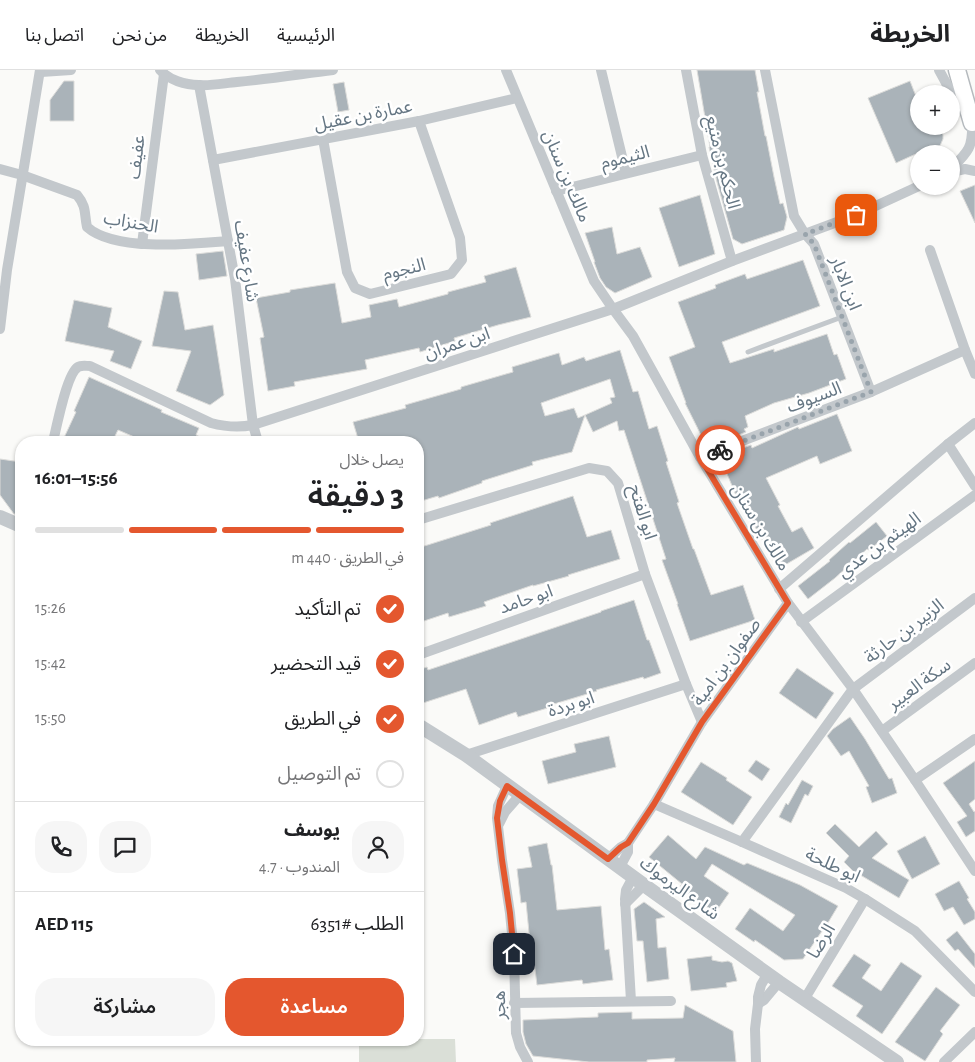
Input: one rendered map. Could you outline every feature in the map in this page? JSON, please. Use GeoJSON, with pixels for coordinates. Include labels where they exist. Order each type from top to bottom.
{"type":"FeatureCollection","features":[{"type":"Feature","properties":{"kind":"main road"},"geometry":{"type":"LineString","coordinates":[[957,70],[973,126]]}},
{"type":"Feature","properties":{"kind":"main road"},"geometry":{"type":"LineString","coordinates":[[962,70],[975,93]]}},
{"type":"Feature","properties":{"kind":"street"},"geometry":{"type":"LineString","coordinates":[[0,329],[3,270],[40,71],[71,70]]}},
{"type":"Feature","properties":{"kind":"street"},"geometry":{"type":"LineString","coordinates":[[162,72],[174,80],[199,85],[333,70]]}},
{"type":"Feature","properties":{"kind":"street","name":"مالك بن سنان"},"geometry":{"type":"LineString","coordinates":[[506,70],[594,281],[633,336],[700,457],[788,603],[853,690],[973,864]]}},
{"type":"Feature","properties":{"kind":"street"},"geometry":{"type":"LineString","coordinates":[[601,70],[626,174]]}},
{"type":"Feature","properties":{"kind":"street","name":"الحكم بن منيع"},"geometry":{"type":"LineString","coordinates":[[686,70],[702,155],[732,261]]}},
{"type":"Feature","properties":{"kind":"street","name":"ابن الابار"},"geometry":{"type":"LineString","coordinates":[[765,70],[794,216],[805,234],[814,244],[871,392]]}},
{"type":"Feature","properties":{"kind":"street"},"geometry":{"type":"LineString","coordinates":[[939,70],[973,126],[970,147],[960,160]]}},
{"type":"Feature","properties":{"kind":"street","name":"عفيف"},"geometry":{"type":"LineString","coordinates":[[142,244],[162,72]]}},
{"type":"Feature","properties":{"kind":"street","name":"شارع عفيف"},"geometry":{"type":"LineString","coordinates":[[199,85],[235,279],[253,425],[256,436]]}},
{"type":"Feature","properties":{"kind":"street","name":"عمارة بن عقيل"},"geometry":{"type":"LineString","coordinates":[[214,160],[418,121],[517,98]]}},
{"type":"Feature","properties":{"kind":"street","name":"النجوم"},"geometry":{"type":"LineString","coordinates":[[324,139],[347,272],[355,288],[370,294],[452,274],[462,260],[460,238],[418,121]]}},
{"type":"Feature","properties":{"kind":"street","name":"الثيموم"},"geometry":{"type":"LineString","coordinates":[[556,191],[702,155]]}},
{"type":"Feature","properties":{"kind":"street","name":"الحنزاب"},"geometry":{"type":"LineString","coordinates":[[0,169],[76,195],[83,202],[87,227],[94,233],[113,239],[142,244],[170,245],[228,240]]}},
{"type":"Feature","properties":{"kind":"street"},"geometry":{"type":"LineString","coordinates":[[960,170],[975,170]]}},
{"type":"Feature","properties":{"kind":"street","name":"ابن عمران"},"geometry":{"type":"LineString","coordinates":[[54,436],[73,371],[79,366],[90,366],[211,423],[232,427],[253,425],[613,309],[732,261],[856,215],[910,190]]}},
{"type":"Feature","properties":{"kind":"street"},"geometry":{"type":"LineString","coordinates":[[930,250],[975,374]]}},
{"type":"Feature","properties":{"kind":"street","name":"السيوف"},"geometry":{"type":"LineString","coordinates":[[700,457],[871,392],[965,350]]}},
{"type":"Feature","properties":{"kind":"street"},"geometry":{"type":"LineString","coordinates":[[779,589],[975,423]]}},
{"type":"Feature","properties":{"kind":"street"},"geometry":{"type":"LineString","coordinates":[[948,444],[975,486]]}},
{"type":"Feature","properties":{"kind":"street","name":"ابو الفتح"},"geometry":{"type":"LineString","coordinates":[[424,518],[589,468],[607,470],[618,483],[645,574],[702,722]]}},
{"type":"Feature","properties":{"kind":"street","name":"الهيثم بن عدي"},"geometry":{"type":"LineString","coordinates":[[802,622],[975,496]]}},
{"type":"Feature","properties":{"kind":"street"},"geometry":{"type":"LineString","coordinates":[[0,517],[15,523]]}},
{"type":"Feature","properties":{"kind":"street","name":"ابو حامد"},"geometry":{"type":"LineString","coordinates":[[424,653],[645,574]]}},
{"type":"Feature","properties":{"kind":"street","name":"الزبير بن حارثة"},"geometry":{"type":"LineString","coordinates":[[742,842],[853,690],[975,598]]}},
{"type":"Feature","properties":{"kind":"street","name":"صفوان بن امية"},"geometry":{"type":"LineString","coordinates":[[614,863],[628,852],[628,843],[654,804],[702,722],[788,603]]}},
{"type":"Feature","properties":{"kind":"street","name":"سكة العبير"},"geometry":{"type":"LineString","coordinates":[[882,731],[975,663]]}},
{"type":"Feature","properties":{"kind":"street","name":"ابو بردة"},"geometry":{"type":"LineString","coordinates":[[466,755],[686,684]]}},
{"type":"Feature","properties":{"kind":"street","name":"شارع اليرموك"},"geometry":{"type":"LineString","coordinates":[[424,729],[466,755],[804,1000],[897,1062]]}},
{"type":"Feature","properties":{"kind":"street"},"geometry":{"type":"LineString","coordinates":[[915,780],[975,739]]}},
{"type":"Feature","properties":{"kind":"street","name":"هجر"},"geometry":{"type":"LineString","coordinates":[[507,786],[498,806],[497,818],[514,954],[516,1033],[520,1047],[528,1062]]}},
{"type":"Feature","properties":{"kind":"street"},"geometry":{"type":"LineString","coordinates":[[498,825],[505,812],[520,795]]}},
{"type":"Feature","properties":{"kind":"street","name":"ابو طلحة"},"geometry":{"type":"LineString","coordinates":[[654,804],[846,888],[865,899],[915,931],[975,992]]}},
{"type":"Feature","properties":{"kind":"street"},"geometry":{"type":"LineString","coordinates":[[631,1001],[625,904],[639,881]]}},
{"type":"Feature","properties":{"kind":"street","name":"الرضا"},"geometry":{"type":"LineString","coordinates":[[804,1000],[865,899]]}},
{"type":"Feature","properties":{"kind":"street"},"geometry":{"type":"LineString","coordinates":[[756,1062],[755,1029],[758,1004],[769,994],[773,978]]}},
{"type":"Feature","properties":{"kind":"street"},"geometry":{"type":"LineString","coordinates":[[514,1003],[671,1001]]}},
{"type":"Feature","properties":{"kind":"street"},"geometry":{"type":"LineString","coordinates":[[944,1062],[975,1032]]}},
{"type":"Feature","properties":{"kind":"lane"},"geometry":{"type":"LineString","coordinates":[[748,352],[842,317]]}},
{"type":"Feature","properties":{"kind":"shaded area"},"geometry":{"type":"Polygon","coordinates":[[[424,1039],[455,1039],[456,1062],[359,1062],[359,1046],[424,1046],[424,1039]]]}},
{"type":"Feature","properties":{"kind":"building"},"geometry":{"type":"Polygon","coordinates":[[[697,70],[755,70],[765,136],[780,204],[783,203],[787,217],[784,230],[742,244],[733,239],[709,147],[697,70]]]}},
{"type":"Feature","properties":{"kind":"building"},"geometry":{"type":"Polygon","coordinates":[[[64,81],[74,81],[74,121],[50,121],[50,100],[64,81]]]}},
{"type":"Feature","properties":{"kind":"building"},"geometry":{"type":"Polygon","coordinates":[[[910,81],[912,85],[910,85],[910,135],[943,135],[940,145],[910,145],[910,157],[896,163],[868,98],[910,81]]]}},
{"type":"Feature","properties":{"kind":"building"},"geometry":{"type":"Polygon","coordinates":[[[344,82],[349,110],[338,112],[333,84],[344,82]]]}},
{"type":"Feature","properties":{"kind":"building"},"geometry":{"type":"Polygon","coordinates":[[[975,185],[975,223],[960,191],[975,185]]]}},
{"type":"Feature","properties":{"kind":"building"},"geometry":{"type":"Polygon","coordinates":[[[700,195],[715,254],[679,267],[659,208],[700,195]]]}},
{"type":"Feature","properties":{"kind":"building"},"geometry":{"type":"Polygon","coordinates":[[[612,227],[617,254],[640,247],[652,277],[615,293],[606,287],[600,278],[585,233],[612,227]]]}},
{"type":"Feature","properties":{"kind":"building"},"geometry":{"type":"Polygon","coordinates":[[[223,251],[227,276],[199,280],[196,254],[223,251]]]}},
{"type":"Feature","properties":{"kind":"building"},"geometry":{"type":"Polygon","coordinates":[[[803,260],[820,306],[722,342],[730,363],[774,349],[774,352],[827,334],[834,355],[837,354],[846,379],[809,393],[774,403],[745,416],[748,427],[744,429],[746,432],[720,442],[701,435],[685,403],[669,357],[695,347],[678,302],[716,288],[715,285],[745,274],[747,279],[803,260]]]}},
{"type":"Feature","properties":{"kind":"building"},"geometry":{"type":"Polygon","coordinates":[[[516,267],[531,317],[454,338],[455,341],[420,352],[419,348],[365,360],[367,369],[294,382],[295,386],[268,391],[260,338],[264,337],[256,298],[290,292],[290,290],[335,283],[342,323],[371,317],[369,305],[397,299],[399,307],[486,282],[484,276],[516,267]]]}},
{"type":"Feature","properties":{"kind":"building"},"geometry":{"type":"Polygon","coordinates":[[[164,291],[178,292],[185,330],[213,325],[224,395],[210,405],[176,391],[191,351],[152,346],[164,291]]]}},
{"type":"Feature","properties":{"kind":"building"},"geometry":{"type":"Polygon","coordinates":[[[74,300],[112,308],[108,327],[142,341],[131,369],[110,361],[114,351],[65,341],[74,300]]]}},
{"type":"Feature","properties":{"kind":"building"},"geometry":{"type":"Polygon","coordinates":[[[620,350],[633,392],[638,391],[649,429],[657,426],[679,502],[677,503],[711,595],[743,585],[755,620],[690,641],[662,560],[666,559],[624,430],[619,431],[617,421],[593,432],[585,415],[572,452],[532,462],[533,465],[482,481],[482,483],[439,498],[438,496],[424,500],[424,436],[357,436],[353,422],[406,408],[405,405],[513,372],[512,367],[559,353],[562,365],[584,357],[586,361],[620,350]],[[610,379],[541,403],[545,416],[574,408],[578,418],[612,403],[610,398],[615,397],[610,379]]]}},
{"type":"Feature","properties":{"kind":"building"},"geometry":{"type":"Polygon","coordinates":[[[89,377],[199,428],[196,435],[198,436],[132,436],[118,430],[115,436],[65,436],[76,412],[74,411],[89,377]]]}},
{"type":"Feature","properties":{"kind":"building"},"geometry":{"type":"Polygon","coordinates":[[[837,414],[852,451],[820,464],[817,456],[766,478],[792,532],[802,527],[814,548],[778,569],[751,519],[749,520],[738,500],[720,457],[751,445],[752,448],[798,427],[799,429],[837,414]]]}},
{"type":"Feature","properties":{"kind":"building"},"geometry":{"type":"Polygon","coordinates":[[[0,459],[15,461],[15,514],[0,495],[0,459]]]}},
{"type":"Feature","properties":{"kind":"building"},"geometry":{"type":"Polygon","coordinates":[[[573,496],[587,537],[611,530],[620,559],[484,602],[486,606],[449,617],[448,613],[424,621],[424,546],[491,525],[490,523],[573,496]]]}},
{"type":"Feature","properties":{"kind":"building"},"geometry":{"type":"Polygon","coordinates":[[[876,522],[887,536],[869,550],[867,549],[808,599],[798,586],[830,561],[849,542],[876,522]]]}},
{"type":"Feature","properties":{"kind":"building"},"geometry":{"type":"Polygon","coordinates":[[[634,600],[647,640],[649,640],[661,673],[644,679],[643,677],[596,690],[518,717],[516,712],[479,725],[466,689],[424,703],[424,668],[427,667],[428,670],[634,600]]]}},
{"type":"Feature","properties":{"kind":"building"},"geometry":{"type":"Polygon","coordinates":[[[797,668],[834,693],[816,719],[779,693],[797,668]]]}},
{"type":"Feature","properties":{"kind":"building"},"geometry":{"type":"Polygon","coordinates":[[[850,717],[889,779],[892,778],[897,793],[872,803],[866,787],[869,786],[849,751],[841,756],[827,736],[833,729],[850,717]]]}},
{"type":"Feature","properties":{"kind":"building"},"geometry":{"type":"Polygon","coordinates":[[[609,736],[616,767],[548,784],[542,761],[576,752],[574,744],[609,736]]]}},
{"type":"Feature","properties":{"kind":"building"},"geometry":{"type":"Polygon","coordinates":[[[756,760],[770,769],[762,781],[748,771],[756,760]]]}},
{"type":"Feature","properties":{"kind":"building"},"geometry":{"type":"Polygon","coordinates":[[[975,761],[975,799],[969,804],[975,811],[975,831],[966,837],[957,822],[967,816],[943,783],[975,761]]]}},
{"type":"Feature","properties":{"kind":"building"},"geometry":{"type":"Polygon","coordinates":[[[701,762],[727,778],[726,780],[752,797],[733,825],[681,792],[701,762]]]}},
{"type":"Feature","properties":{"kind":"building"},"geometry":{"type":"Polygon","coordinates":[[[802,780],[813,786],[808,796],[805,794],[791,823],[779,817],[802,780]]]}},
{"type":"Feature","properties":{"kind":"building"},"geometry":{"type":"Polygon","coordinates":[[[835,824],[859,847],[876,831],[888,844],[872,858],[909,880],[899,898],[856,874],[844,862],[849,856],[826,833],[835,824]]]}},
{"type":"Feature","properties":{"kind":"building"},"geometry":{"type":"Polygon","coordinates":[[[668,835],[696,859],[705,847],[744,865],[747,863],[800,885],[838,906],[803,959],[784,960],[735,929],[750,908],[783,931],[795,915],[712,864],[704,876],[729,893],[715,913],[679,888],[682,884],[649,857],[668,835]]]}},
{"type":"Feature","properties":{"kind":"building"},"geometry":{"type":"Polygon","coordinates":[[[925,836],[940,864],[912,879],[897,851],[925,836]]]}},
{"type":"Feature","properties":{"kind":"building"},"geometry":{"type":"Polygon","coordinates":[[[547,843],[552,865],[557,910],[601,906],[605,950],[609,949],[613,980],[583,984],[582,980],[537,985],[533,953],[531,953],[526,902],[521,903],[517,869],[532,867],[528,847],[547,843]]]}},
{"type":"Feature","properties":{"kind":"building"},"geometry":{"type":"Polygon","coordinates":[[[959,881],[975,912],[975,919],[964,925],[953,907],[944,911],[935,894],[959,881]]]}},
{"type":"Feature","properties":{"kind":"building"},"geometry":{"type":"Polygon","coordinates":[[[644,902],[665,917],[656,919],[658,948],[666,947],[669,979],[647,982],[643,941],[637,941],[634,909],[644,902]]]}},
{"type":"Feature","properties":{"kind":"building"},"geometry":{"type":"Polygon","coordinates":[[[957,931],[975,954],[975,968],[958,949],[955,951],[946,940],[957,931]]]}},
{"type":"Feature","properties":{"kind":"building"},"geometry":{"type":"Polygon","coordinates":[[[854,954],[871,965],[862,978],[881,991],[901,962],[922,976],[882,1034],[856,1016],[863,1006],[832,986],[854,954]]]}},
{"type":"Feature","properties":{"kind":"building"},"geometry":{"type":"Polygon","coordinates":[[[712,956],[712,960],[732,963],[737,981],[726,983],[727,987],[691,991],[687,959],[712,956]]]}},
{"type":"Feature","properties":{"kind":"building"},"geometry":{"type":"Polygon","coordinates":[[[936,987],[960,1005],[940,1031],[943,1034],[925,1061],[895,1042],[936,987]]]}},
{"type":"Feature","properties":{"kind":"building"},"geometry":{"type":"Polygon","coordinates":[[[685,1005],[733,1031],[736,1062],[674,1062],[675,1058],[647,1060],[647,1062],[589,1062],[533,1056],[526,1044],[523,1032],[523,1020],[598,1017],[598,1013],[632,1012],[632,1019],[683,1018],[685,1005]]]}},
{"type":"Feature","properties":{"kind":"way so far"},"geometry":{"type":"LineString","coordinates":[[720,450],[871,392],[814,244],[805,234],[856,215]]}},
{"type":"Feature","properties":{"kind":"route"},"geometry":{"type":"LineString","coordinates":[[514,954],[497,818],[500,801],[507,786],[608,859],[628,843],[654,804],[702,722],[788,603],[700,457],[720,450]]}}]}
